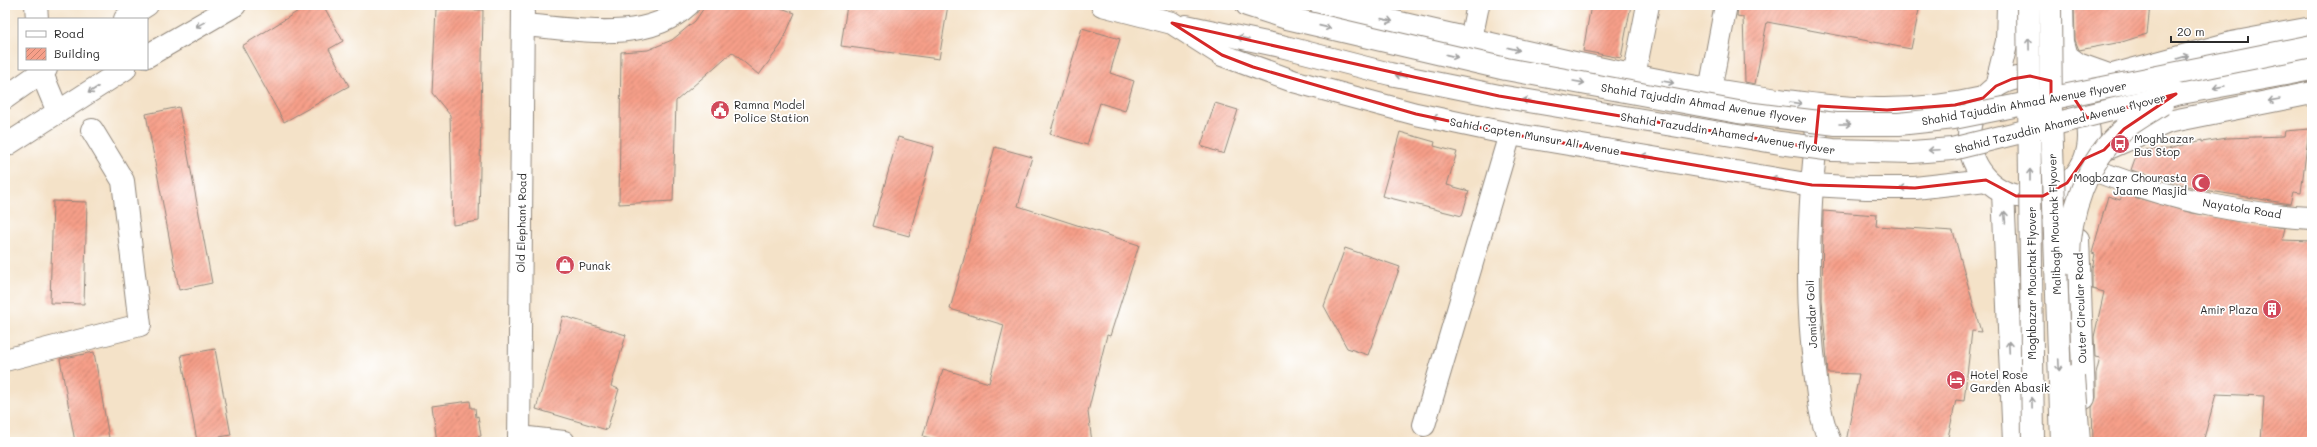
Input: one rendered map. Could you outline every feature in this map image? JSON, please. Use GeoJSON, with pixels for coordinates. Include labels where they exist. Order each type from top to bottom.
{"type":"FeatureCollection","features":[{"type":"Feature","properties":{"kind":"main road"},"geometry":{"type":"LineString","coordinates":[[36,5],[37,18]]}},
{"type":"Feature","properties":{"kind":"main road"},"geometry":{"type":"LineString","coordinates":[[127,18],[147,5]]}},
{"type":"Feature","properties":{"kind":"main road"},"geometry":{"type":"LineString","coordinates":[[148,55],[235,5]]}},
{"type":"Feature","properties":{"kind":"main road"},"geometry":{"type":"LineString","coordinates":[[523,15],[604,30],[641,29],[668,19],[688,5]]}},
{"type":"Feature","properties":{"kind":"main road","name":"Sahid Capten Munsur Ali Avenue"},"geometry":{"type":"LineString","coordinates":[[1102,5],[1172,23],[1222,55],[1293,81],[1416,114],[1510,134],[1812,185],[1866,188],[1995,186]]}},
{"type":"Feature","properties":{"kind":"main road","name":"Shahid Tajuddin Ahmad Avenue flyover"},"geometry":{"type":"LineString","coordinates":[[1247,5],[1287,18],[1506,69],[1738,112],[1836,124],[1899,124],[1954,118],[2312,46]]}},
{"type":"Feature","properties":{"kind":"main road"},"geometry":{"type":"LineString","coordinates":[[1322,5],[1634,76],[1710,90],[1851,110],[1924,109],[1989,92],[2012,79],[2030,76],[2048,80],[2064,88],[2076,99],[2084,112],[2088,128],[2088,144],[2081,166],[2067,183],[2043,196],[2016,196],[1995,186],[1975,166],[1969,149],[1968,131],[1973,114],[1989,92],[2007,41],[2008,5]]}},
{"type":"Feature","properties":{"kind":"main road"},"geometry":{"type":"LineString","coordinates":[[1471,40],[1478,5]]}},
{"type":"Feature","properties":{"kind":"main road"},"geometry":{"type":"LineString","coordinates":[[1634,76],[1648,5]]}},
{"type":"Feature","properties":{"kind":"main road"},"geometry":{"type":"LineString","coordinates":[[1710,90],[1726,5]]}},
{"type":"Feature","properties":{"kind":"main road"},"geometry":{"type":"LineString","coordinates":[[2028,5],[2033,442]]}},
{"type":"Feature","properties":{"kind":"main road","name":"Malibagh Mouchak Flyover"},"geometry":{"type":"LineString","coordinates":[[2050,5],[2051,124],[2062,442]]}},
{"type":"Feature","properties":{"kind":"main road"},"geometry":{"type":"LineString","coordinates":[[2062,5],[2064,88]]}},
{"type":"Feature","properties":{"kind":"main road","name":"Old Elephant Road"},"geometry":{"type":"LineString","coordinates":[[519,440],[523,15]]}},
{"type":"Feature","properties":{"kind":"main road","name":"Shahid Tazuddin Ahamed Avenue flyover"},"geometry":{"type":"LineString","coordinates":[[1172,23],[1281,46],[1390,74],[1499,96],[1833,150],[1912,152],[1952,149],[2176,94]]}},
{"type":"Feature","properties":{"kind":"main road"},"geometry":{"type":"LineString","coordinates":[[2064,88],[2231,43],[2312,28]]}},
{"type":"Feature","properties":{"kind":"main road"},"geometry":{"type":"LineString","coordinates":[[2063,42],[2067,56],[2072,60],[2091,70],[2109,75]]}},
{"type":"Feature","properties":{"kind":"main road"},"geometry":{"type":"LineString","coordinates":[[2079,442],[2071,341],[2070,235],[2077,204],[2097,160],[2111,142],[2124,129],[2176,94],[2312,69]]}},
{"type":"Feature","properties":{"kind":"main road"},"geometry":{"type":"LineString","coordinates":[[5,98],[42,70],[58,112]]}},
{"type":"Feature","properties":{"kind":"main road"},"geometry":{"type":"LineString","coordinates":[[5,146],[123,70]]}},
{"type":"Feature","properties":{"kind":"main road"},"geometry":{"type":"LineString","coordinates":[[2081,166],[2168,122],[2312,93]]}},
{"type":"Feature","properties":{"kind":"main road","name":"Jomidar Goli"},"geometry":{"type":"LineString","coordinates":[[1819,106],[1812,185],[1808,256],[1812,348],[1821,420],[1830,442]]}},
{"type":"Feature","properties":{"kind":"main road"},"geometry":{"type":"LineString","coordinates":[[5,360],[140,325],[123,181],[92,130]]}},
{"type":"Feature","properties":{"kind":"main road"},"geometry":{"type":"LineString","coordinates":[[1424,425],[1510,134]]}},
{"type":"Feature","properties":{"kind":"main road","name":"Nayatola Road"},"geometry":{"type":"LineString","coordinates":[[2081,166],[2144,189],[2258,213],[2312,218]]}},
{"type":"Feature","properties":{"kind":"main road","name":"Outer Circular Road"},"geometry":{"type":"LineString","coordinates":[[2081,166],[2079,312],[2087,442]]}},
{"type":"Feature","properties":{"kind":"main road"},"geometry":{"type":"LineString","coordinates":[[1995,186],[2014,442]]}},
{"type":"Feature","properties":{"kind":"main road"},"geometry":{"type":"LineString","coordinates":[[519,440],[564,442]]}},
{"type":"Feature","properties":{"kind":"highlighted area"},"geometry":{"type":"Polygon","coordinates":[[[1172,23],[1499,96],[1815,148],[1819,106],[1887,110],[1955,105],[1983,98],[1996,86],[2012,79],[2030,76],[2051,81],[2051,99],[2072,95],[2087,118],[2176,94],[2124,129],[2104,150],[2084,159],[2067,183],[2043,196],[2016,196],[1986,180],[1915,188],[1812,185],[1510,134],[1416,114],[1253,67],[1222,55],[1172,23]]]}},
{"type":"Feature","properties":{"kind":"building"},"geometry":{"type":"Polygon","coordinates":[[[308,5],[323,5],[343,41],[329,49],[349,86],[284,122],[242,46],[308,5]]]}},
{"type":"Feature","properties":{"kind":"building"},"geometry":{"type":"Polygon","coordinates":[[[706,5],[773,5],[795,13],[781,45],[759,75],[732,52],[676,101],[673,201],[619,204],[621,52],[648,50],[672,40],[695,21],[706,5]]]}},
{"type":"Feature","properties":{"kind":"building"},"geometry":{"type":"Polygon","coordinates":[[[847,5],[948,5],[939,59],[841,46],[847,5]]]}},
{"type":"Feature","properties":{"kind":"building"},"geometry":{"type":"Polygon","coordinates":[[[1591,5],[1631,5],[1621,58],[1583,51],[1591,5]]]}},
{"type":"Feature","properties":{"kind":"building"},"geometry":{"type":"Polygon","coordinates":[[[1738,5],[1920,5],[1911,49],[1767,22],[1755,84],[1745,82],[1743,17],[1737,16],[1738,5]]]}},
{"type":"Feature","properties":{"kind":"building"},"geometry":{"type":"Polygon","coordinates":[[[2074,5],[2150,5],[2147,34],[2122,42],[2079,50],[2075,40],[2074,5]]]}},
{"type":"Feature","properties":{"kind":"building"},"geometry":{"type":"Polygon","coordinates":[[[436,9],[483,10],[479,221],[453,225],[450,115],[432,93],[436,9]]]}},
{"type":"Feature","properties":{"kind":"building"},"geometry":{"type":"Polygon","coordinates":[[[1082,28],[1120,39],[1110,73],[1134,81],[1125,111],[1100,103],[1087,145],[1050,134],[1082,28]]]}},
{"type":"Feature","properties":{"kind":"building"},"geometry":{"type":"Polygon","coordinates":[[[1215,103],[1238,110],[1224,154],[1201,146],[1215,103]]]}},
{"type":"Feature","properties":{"kind":"building"},"geometry":{"type":"Polygon","coordinates":[[[179,107],[212,283],[179,290],[146,114],[179,107]]]}},
{"type":"Feature","properties":{"kind":"building"},"geometry":{"type":"Polygon","coordinates":[[[2309,129],[2301,193],[2293,192],[2290,204],[2198,189],[2131,170],[2138,150],[2168,149],[2202,140],[2202,142],[2227,138],[2284,136],[2285,131],[2309,129]]]}},
{"type":"Feature","properties":{"kind":"building"},"geometry":{"type":"Polygon","coordinates":[[[1400,132],[1435,142],[1434,146],[1457,152],[1447,185],[1469,191],[1462,216],[1382,196],[1400,132]]]}},
{"type":"Feature","properties":{"kind":"building"},"geometry":{"type":"Polygon","coordinates":[[[898,137],[934,147],[909,236],[873,226],[898,137]]]}},
{"type":"Feature","properties":{"kind":"building"},"geometry":{"type":"Polygon","coordinates":[[[995,147],[1032,157],[1018,206],[1139,245],[1110,336],[1107,335],[1088,412],[1092,442],[942,442],[923,436],[943,369],[989,383],[1004,325],[950,309],[995,147]]]}},
{"type":"Feature","properties":{"kind":"building"},"geometry":{"type":"Polygon","coordinates":[[[2123,194],[2192,213],[2285,228],[2282,240],[2312,241],[2312,442],[2261,442],[2264,396],[2216,394],[2203,442],[2093,442],[2092,407],[2096,398],[2096,374],[2100,358],[2095,357],[2094,337],[2104,292],[2092,289],[2092,269],[2095,254],[2092,253],[2108,196],[2120,200],[2123,194]]]}},
{"type":"Feature","properties":{"kind":"building"},"geometry":{"type":"Polygon","coordinates":[[[53,201],[87,202],[84,304],[50,303],[53,201]]]}},
{"type":"Feature","properties":{"kind":"building"},"geometry":{"type":"Polygon","coordinates":[[[1823,211],[1877,215],[1876,226],[1953,231],[1981,332],[1972,331],[1964,401],[1956,400],[1947,442],[1846,442],[1859,374],[1828,373],[1822,300],[1823,211]]]}},
{"type":"Feature","properties":{"kind":"building"},"geometry":{"type":"Polygon","coordinates":[[[1345,248],[1400,267],[1368,355],[1347,348],[1324,306],[1345,248]]]}},
{"type":"Feature","properties":{"kind":"building"},"geometry":{"type":"Polygon","coordinates":[[[563,316],[626,335],[611,386],[619,389],[607,430],[536,409],[563,316]]]}},
{"type":"Feature","properties":{"kind":"building"},"geometry":{"type":"Polygon","coordinates":[[[215,349],[231,435],[197,441],[181,355],[215,349]]]}},
{"type":"Feature","properties":{"kind":"building"},"geometry":{"type":"Polygon","coordinates":[[[94,352],[109,438],[75,442],[60,359],[94,352]]]}},
{"type":"Feature","properties":{"kind":"building"},"geometry":{"type":"Polygon","coordinates":[[[470,401],[471,408],[475,408],[476,417],[478,416],[481,436],[476,437],[477,442],[437,442],[432,406],[470,401]]]}},
{"type":"Feature","properties":{"kind":"place","name":"Ramna Model Police Station"},"geometry":{"type":"Point","coordinates":[720,110]}},
{"type":"Feature","properties":{"kind":"place","name":"Moghbazar Bus Stop"},"geometry":{"type":"Point","coordinates":[2120,144]}},
{"type":"Feature","properties":{"kind":"place","name":"Mogbazar Chourasta Jaame Masjid"},"geometry":{"type":"Point","coordinates":[2201,183]}},
{"type":"Feature","properties":{"kind":"place","name":"Punak"},"geometry":{"type":"Point","coordinates":[565,265]}},
{"type":"Feature","properties":{"kind":"place","name":"Amir Plaza"},"geometry":{"type":"Point","coordinates":[2272,309]}},
{"type":"Feature","properties":{"kind":"place","name":"Hotel Rose Garden Abasik"},"geometry":{"type":"Point","coordinates":[1956,380]}}]}
